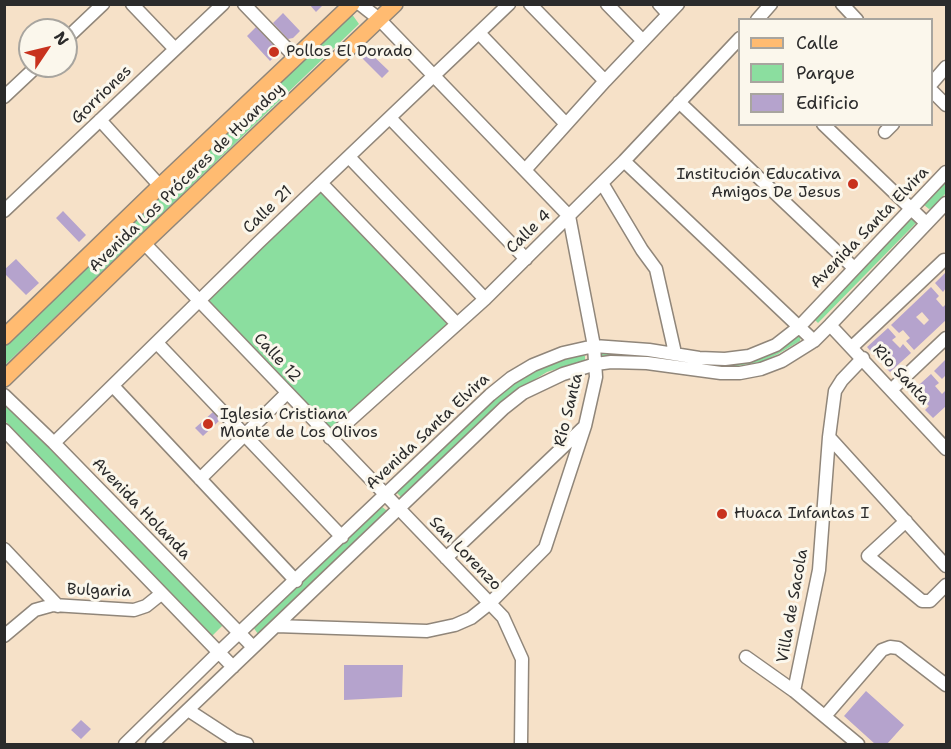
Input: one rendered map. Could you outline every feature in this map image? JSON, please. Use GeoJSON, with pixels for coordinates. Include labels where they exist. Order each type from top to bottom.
{"type":"FeatureCollection","features":[{"type":"Feature","properties":{"kind":"main road","name":"Avenida Los Próceres de Huandoy"},"geometry":{"type":"LineString","coordinates":[[4,337],[352,4]]}},
{"type":"Feature","properties":{"kind":"main road","name":"Avenida Los Próceres de Huandoy"},"geometry":{"type":"LineString","coordinates":[[4,379],[394,4]]}},
{"type":"Feature","properties":{"kind":"street"},"geometry":{"type":"LineString","coordinates":[[78,28],[103,4]]}},
{"type":"Feature","properties":{"kind":"street"},"geometry":{"type":"LineString","coordinates":[[132,4],[175,49]]}},
{"type":"Feature","properties":{"kind":"street","name":"Gorriones"},"geometry":{"type":"LineString","coordinates":[[4,211],[223,4]]}},
{"type":"Feature","properties":{"kind":"street"},"geometry":{"type":"LineString","coordinates":[[244,4],[296,58]]}},
{"type":"Feature","properties":{"kind":"street"},"geometry":{"type":"LineString","coordinates":[[360,4],[379,19],[569,216]]}},
{"type":"Feature","properties":{"kind":"street","name":"Calle 21"},"geometry":{"type":"LineString","coordinates":[[54,443],[509,4]]}},
{"type":"Feature","properties":{"kind":"street"},"geometry":{"type":"LineString","coordinates":[[530,4],[605,81]]}},
{"type":"Feature","properties":{"kind":"street"},"geometry":{"type":"LineString","coordinates":[[607,4],[643,41]]}},
{"type":"Feature","properties":{"kind":"street"},"geometry":{"type":"LineString","coordinates":[[659,4],[668,14]]}},
{"type":"Feature","properties":{"kind":"street"},"geometry":{"type":"LineString","coordinates":[[525,170],[678,4]]}},
{"type":"Feature","properties":{"kind":"street"},"geometry":{"type":"LineString","coordinates":[[759,18],[771,4]]}},
{"type":"Feature","properties":{"kind":"street"},"geometry":{"type":"LineString","coordinates":[[479,33],[567,124]]}},
{"type":"Feature","properties":{"kind":"street","name":"Calle 4"},"geometry":{"type":"LineString","coordinates":[[330,438],[526,259],[624,161],[738,41]]}},
{"type":"Feature","properties":{"kind":"street"},"geometry":{"type":"LineString","coordinates":[[933,82],[946,67]]}},
{"type":"Feature","properties":{"kind":"street"},"geometry":{"type":"LineString","coordinates":[[4,97],[24,78]]}},
{"type":"Feature","properties":{"kind":"street"},"geometry":{"type":"LineString","coordinates":[[933,92],[946,105]]}},
{"type":"Feature","properties":{"kind":"street"},"geometry":{"type":"LineString","coordinates":[[679,102],[854,268]]}},
{"type":"Feature","properties":{"kind":"street"},"geometry":{"type":"LineString","coordinates":[[390,118],[526,259]]}},
{"type":"Feature","properties":{"kind":"street"},"geometry":{"type":"LineString","coordinates":[[100,120],[160,186]]}},
{"type":"Feature","properties":{"kind":"street"},"geometry":{"type":"LineString","coordinates":[[825,126],[926,223]]}},
{"type":"Feature","properties":{"kind":"street"},"geometry":{"type":"LineString","coordinates":[[349,157],[484,299]]}},
{"type":"Feature","properties":{"kind":"street"},"geometry":{"type":"LineString","coordinates":[[624,161],[814,341]]}},
{"type":"Feature","properties":{"kind":"street","name":"Avenida Santa Elvira"},"geometry":{"type":"LineString","coordinates":[[125,744],[490,394],[512,378],[532,365],[563,353],[594,346],[725,359],[748,356],[776,345],[799,327],[946,172]]}},
{"type":"Feature","properties":{"kind":"street"},"geometry":{"type":"LineString","coordinates":[[321,183],[457,324]]}},
{"type":"Feature","properties":{"kind":"street"},"geometry":{"type":"LineString","coordinates":[[602,183],[642,250],[657,269],[675,353]]}},
{"type":"Feature","properties":{"kind":"street","name":"Avenida Santa Elvira"},"geometry":{"type":"LineString","coordinates":[[152,744],[504,408],[542,383],[562,374],[596,364],[647,363],[721,373],[740,373],[761,369],[782,361],[814,341],[946,203]]}},
{"type":"Feature","properties":{"kind":"street","name":"Río Santa"},"geometry":{"type":"LineString","coordinates":[[276,626],[427,631],[455,626],[471,618],[490,603],[544,548],[585,426],[596,377],[594,346],[569,216]]}},
{"type":"Feature","properties":{"kind":"street","name":"Calle 12"},"geometry":{"type":"LineString","coordinates":[[144,243],[385,495]]}},
{"type":"Feature","properties":{"kind":"street"},"geometry":{"type":"LineString","coordinates":[[852,347],[944,260]]}},
{"type":"Feature","properties":{"kind":"street","name":"Rio Santa"},"geometry":{"type":"LineString","coordinates":[[830,325],[946,449]]}},
{"type":"Feature","properties":{"kind":"street"},"geometry":{"type":"LineString","coordinates":[[891,390],[946,338]]}},
{"type":"Feature","properties":{"kind":"street"},"geometry":{"type":"LineString","coordinates":[[157,343],[342,537]]}},
{"type":"Feature","properties":{"kind":"street","name":"Villa de Sacola"},"geometry":{"type":"LineString","coordinates":[[794,691],[819,570],[829,437],[835,391],[862,358]]}},
{"type":"Feature","properties":{"kind":"street"},"geometry":{"type":"LineString","coordinates":[[112,386],[296,581]]}},
{"type":"Feature","properties":{"kind":"street"},"geometry":{"type":"LineString","coordinates":[[200,478],[287,393]]}},
{"type":"Feature","properties":{"kind":"street","name":"Avenida Holanda"},"geometry":{"type":"LineString","coordinates":[[4,395],[54,443],[253,647]]}},
{"type":"Feature","properties":{"kind":"street"},"geometry":{"type":"LineString","coordinates":[[446,558],[585,426]]}},
{"type":"Feature","properties":{"kind":"street"},"geometry":{"type":"LineString","coordinates":[[4,430],[233,667]]}},
{"type":"Feature","properties":{"kind":"street"},"geometry":{"type":"LineString","coordinates":[[829,437],[946,566]]}},
{"type":"Feature","properties":{"kind":"street","name":"San Lorenzo"},"geometry":{"type":"LineString","coordinates":[[385,495],[503,617],[522,659],[521,744]]}},
{"type":"Feature","properties":{"kind":"street"},"geometry":{"type":"LineString","coordinates":[[906,521],[868,556],[922,601],[930,601],[946,585]]}},
{"type":"Feature","properties":{"kind":"street"},"geometry":{"type":"LineString","coordinates":[[4,549],[58,606]]}},
{"type":"Feature","properties":{"kind":"street","name":"Bulgaria"},"geometry":{"type":"LineString","coordinates":[[4,636],[35,610],[53,605],[134,610],[146,606],[161,594]]}},
{"type":"Feature","properties":{"kind":"street"},"geometry":{"type":"LineString","coordinates":[[825,716],[882,650],[898,648],[946,685]]}},
{"type":"Feature","properties":{"kind":"street"},"geometry":{"type":"LineString","coordinates":[[746,657],[794,691],[858,744]]}},
{"type":"Feature","properties":{"kind":"street"},"geometry":{"type":"LineString","coordinates":[[188,710],[234,740],[247,744]]}},
{"type":"Feature","properties":{"kind":"green space"},"geometry":{"type":"Polygon","coordinates":[[[349,10],[359,24],[5,365],[5,342],[349,10]]]}},
{"type":"Feature","properties":{"kind":"green space"},"geometry":{"type":"Polygon","coordinates":[[[946,179],[946,193],[929,209],[924,202],[946,179]]]}},
{"type":"Feature","properties":{"kind":"green space"},"geometry":{"type":"Polygon","coordinates":[[[322,188],[452,321],[333,432],[204,300],[322,188]]]}},
{"type":"Feature","properties":{"kind":"green space"},"geometry":{"type":"Polygon","coordinates":[[[911,215],[917,222],[818,323],[814,319],[911,215]]]}},
{"type":"Feature","properties":{"kind":"green space"},"geometry":{"type":"Polygon","coordinates":[[[797,333],[801,336],[800,341],[778,354],[761,362],[737,366],[715,366],[632,356],[602,356],[602,352],[728,362],[797,333]]]}},
{"type":"Feature","properties":{"kind":"green space"},"geometry":{"type":"Polygon","coordinates":[[[581,354],[585,356],[585,360],[547,372],[511,394],[402,498],[395,491],[502,390],[538,368],[581,354]]]}},
{"type":"Feature","properties":{"kind":"green space"},"geometry":{"type":"Polygon","coordinates":[[[7,400],[223,625],[211,637],[5,421],[5,402],[7,400]]]}},
{"type":"Feature","properties":{"kind":"green space"},"geometry":{"type":"Polygon","coordinates":[[[381,506],[386,513],[258,634],[253,627],[381,506]]]}},
{"type":"Feature","properties":{"kind":"building"},"geometry":{"type":"Polygon","coordinates":[[[309,4],[324,4],[316,12],[309,4]]]}},
{"type":"Feature","properties":{"kind":"building"},"geometry":{"type":"Polygon","coordinates":[[[283,13],[300,31],[293,38],[288,39],[273,23],[283,13]]]}},
{"type":"Feature","properties":{"kind":"building"},"geometry":{"type":"Polygon","coordinates":[[[256,27],[277,49],[270,61],[247,36],[256,27]]]}},
{"type":"Feature","properties":{"kind":"building"},"geometry":{"type":"Polygon","coordinates":[[[366,49],[389,71],[382,78],[359,55],[366,49]]]}},
{"type":"Feature","properties":{"kind":"building"},"geometry":{"type":"Polygon","coordinates":[[[63,211],[86,235],[79,242],[56,218],[63,211]]]}},
{"type":"Feature","properties":{"kind":"building"},"geometry":{"type":"Polygon","coordinates":[[[16,259],[39,283],[26,295],[4,273],[4,270],[16,259]]]}},
{"type":"Feature","properties":{"kind":"building"},"geometry":{"type":"Polygon","coordinates":[[[946,272],[946,288],[943,292],[935,283],[946,272]]]}},
{"type":"Feature","properties":{"kind":"building"},"geometry":{"type":"Polygon","coordinates":[[[931,287],[939,296],[936,299],[943,307],[946,304],[946,320],[914,350],[906,341],[910,338],[903,330],[899,333],[891,325],[931,287]],[[922,312],[916,317],[924,325],[929,320],[922,312]]]}},
{"type":"Feature","properties":{"kind":"building"},"geometry":{"type":"Polygon","coordinates":[[[888,328],[896,337],[892,340],[900,348],[903,344],[911,353],[890,372],[882,364],[886,360],[879,353],[875,356],[867,347],[888,328]]]}},
{"type":"Feature","properties":{"kind":"building"},"geometry":{"type":"Polygon","coordinates":[[[946,359],[946,375],[942,379],[934,371],[946,359]]]}},
{"type":"Feature","properties":{"kind":"building"},"geometry":{"type":"Polygon","coordinates":[[[931,374],[939,383],[935,386],[942,394],[946,390],[946,406],[933,418],[925,410],[929,406],[922,399],[918,402],[910,393],[931,374]]]}},
{"type":"Feature","properties":{"kind":"building","name":"Iglesia Cristiana Monte de Los Olivos"},"geometry":{"type":"Polygon","coordinates":[[[213,412],[220,420],[203,436],[195,428],[213,412]]]}},
{"type":"Feature","properties":{"kind":"building"},"geometry":{"type":"Polygon","coordinates":[[[344,665],[403,665],[402,697],[344,700],[344,665]]]}},
{"type":"Feature","properties":{"kind":"building"},"geometry":{"type":"Polygon","coordinates":[[[866,691],[904,725],[887,744],[875,744],[844,716],[866,691]]]}},
{"type":"Feature","properties":{"kind":"building"},"geometry":{"type":"Polygon","coordinates":[[[81,720],[91,729],[81,739],[71,730],[81,720]]]}},
{"type":"Feature","properties":{"kind":"place","name":"Pollos El Dorado"},"geometry":{"type":"Point","coordinates":[274,52]}},
{"type":"Feature","properties":{"kind":"place","name":"Institución Educativa Amigos De Jesus"},"geometry":{"type":"Point","coordinates":[853,184]}},
{"type":"Feature","properties":{"kind":"place","name":"Iglesia Cristiana Monte de Los Olivos"},"geometry":{"type":"Point","coordinates":[208,424]}},
{"type":"Feature","properties":{"kind":"place","name":"Huaca Infantas I"},"geometry":{"type":"Point","coordinates":[722,514]}}]}
